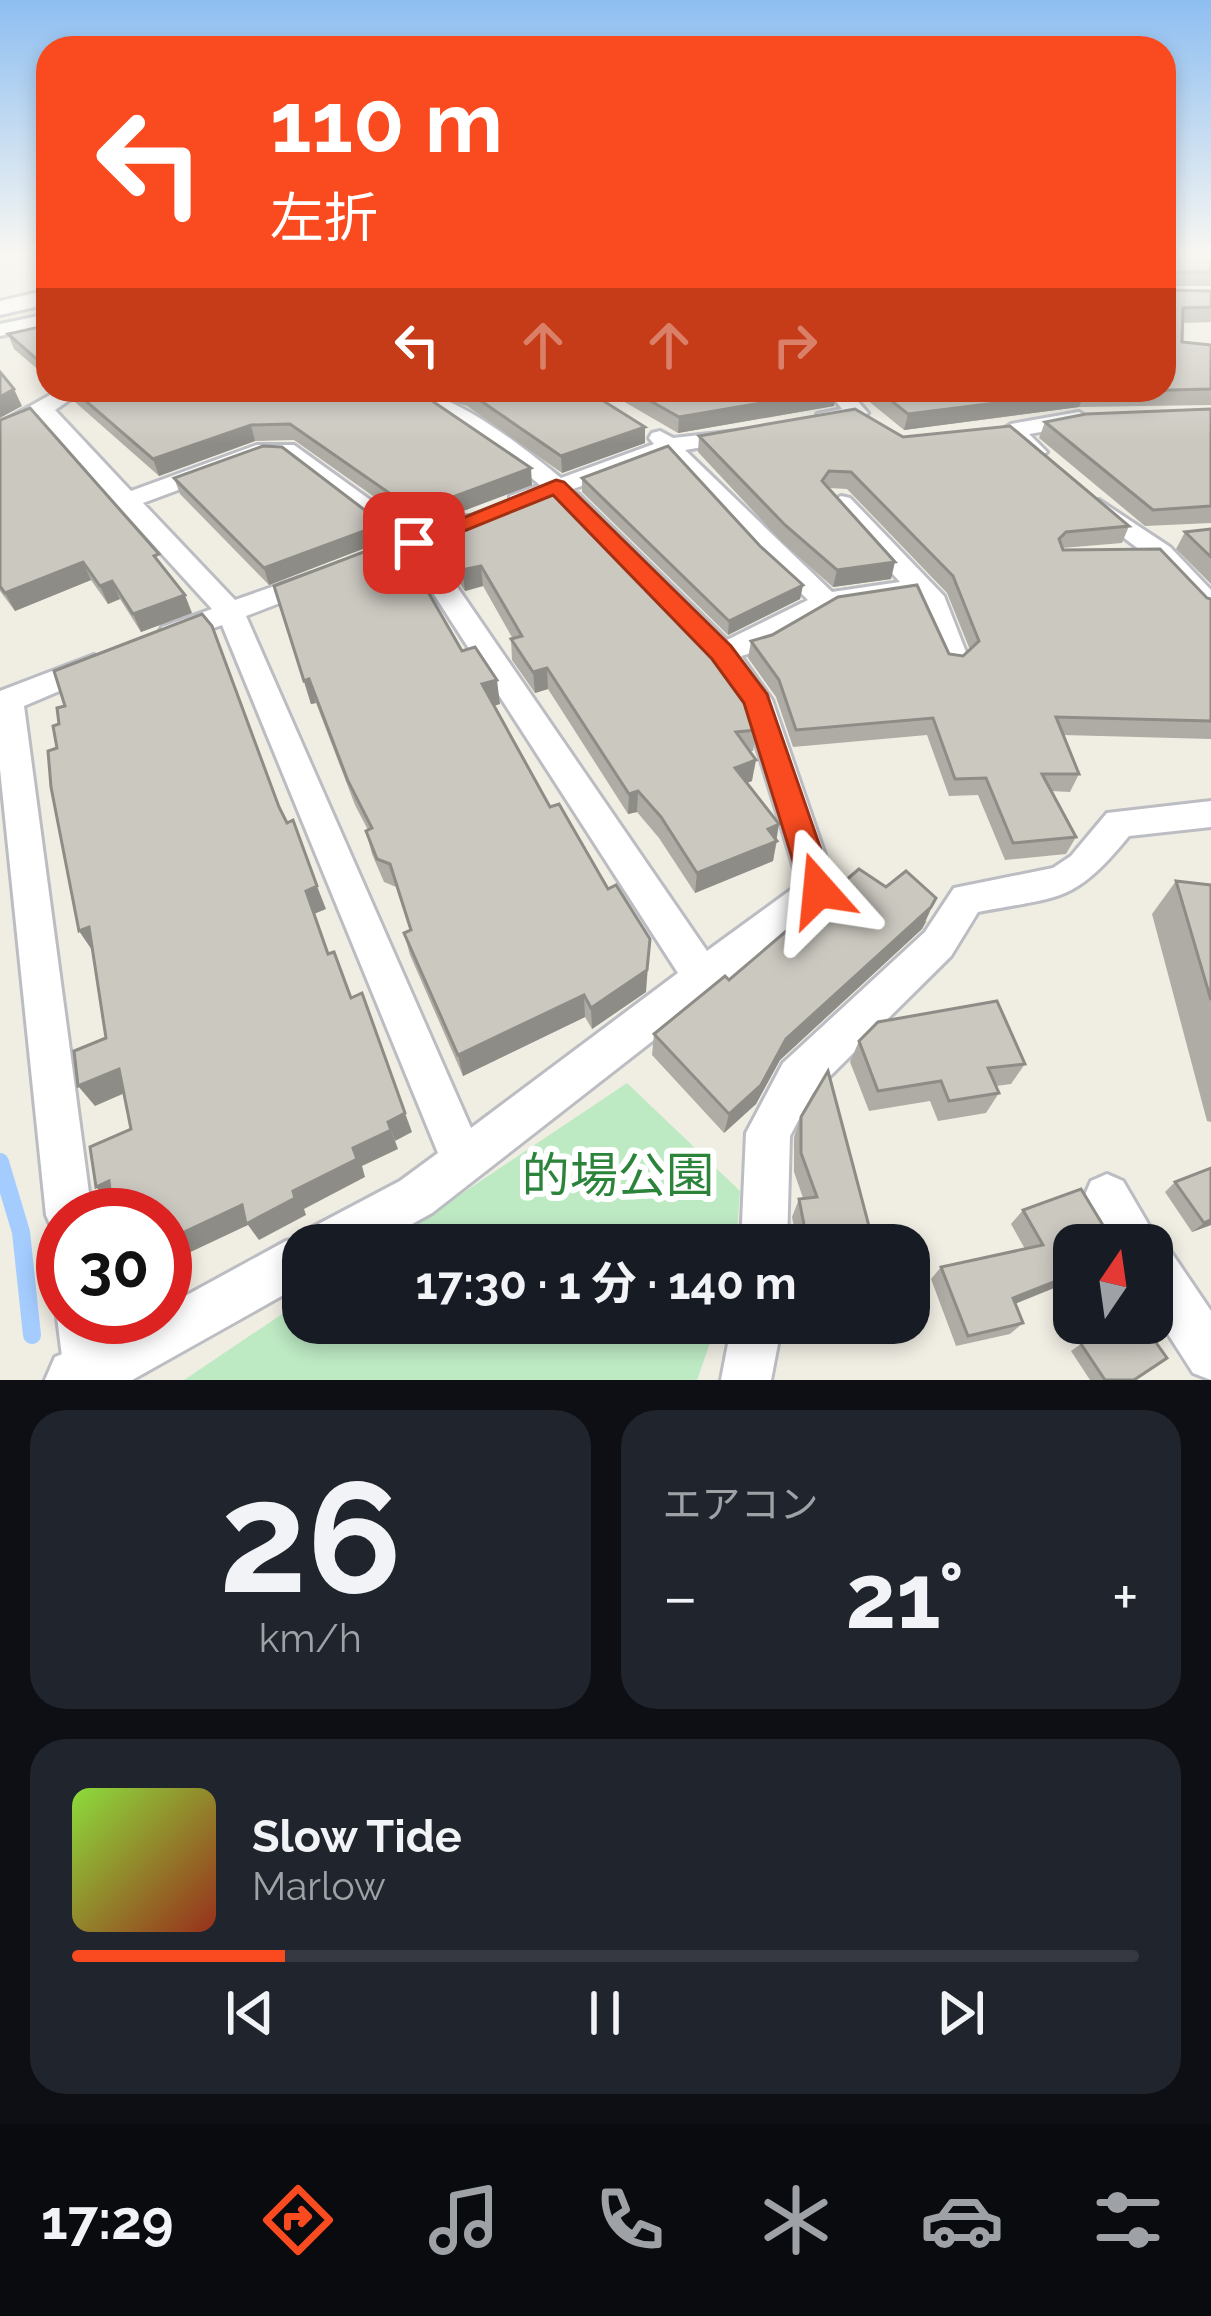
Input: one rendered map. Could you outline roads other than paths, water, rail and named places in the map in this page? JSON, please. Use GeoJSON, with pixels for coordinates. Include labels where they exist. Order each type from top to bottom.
{"type":"FeatureCollection","features":[{"type":"Feature","properties":{"kind":"street"},"geometry":{"type":"LineString","coordinates":[[0,330],[36,322]]}},
{"type":"Feature","properties":{"kind":"street"},"geometry":{"type":"LineString","coordinates":[[0,344],[36,336]]}},
{"type":"Feature","properties":{"kind":"street"},"geometry":{"type":"LineString","coordinates":[[0,432],[52,402]]}},
{"type":"Feature","properties":{"kind":"street"},"geometry":{"type":"LineString","coordinates":[[366,1224],[416,1197],[819,890],[757,700],[722,652],[556,486],[513,451],[432,402]]}},
{"type":"Feature","properties":{"kind":"street"},"geometry":{"type":"LineString","coordinates":[[66,1188],[4,694],[130,651],[673,445],[864,418],[848,402]]}},
{"type":"Feature","properties":{"kind":"street"},"geometry":{"type":"LineString","coordinates":[[41,408],[230,612],[463,1160]]}},
{"type":"Feature","properties":{"kind":"street"},"geometry":{"type":"LineString","coordinates":[[1053,467],[1000,432],[1096,418]]}},
{"type":"Feature","properties":{"kind":"street"},"geometry":{"type":"LineString","coordinates":[[636,423],[673,445],[770,551],[826,602]]}},
{"type":"Feature","properties":{"kind":"street"},"geometry":{"type":"LineString","coordinates":[[129,500],[266,450],[294,452],[414,543],[702,977]]}},
{"type":"Feature","properties":{"kind":"street"},"geometry":{"type":"LineString","coordinates":[[1087,496],[1158,543],[1211,606]]}},
{"type":"Feature","properties":{"kind":"street"},"geometry":{"type":"LineString","coordinates":[[835,497],[934,602],[954,661]]}},
{"type":"Feature","properties":{"kind":"street"},"geometry":{"type":"LineString","coordinates":[[1115,556],[1158,543]]}},
{"type":"Feature","properties":{"kind":"street"},"geometry":{"type":"LineString","coordinates":[[722,652],[758,640],[826,602],[921,587]]}},
{"type":"Feature","properties":{"kind":"street"},"geometry":{"type":"LineString","coordinates":[[765,1224],[768,1133],[798,1078],[938,944],[967,899],[1062,881],[1083,866],[1119,823],[1211,814]]}},
{"type":"Feature","properties":{"kind":"street"},"geometry":{"type":"LineString","coordinates":[[1107,1197],[1124,1224]]}},
{"type":"Feature","properties":{"kind":"street"},"geometry":{"type":"LineString","coordinates":[[85,1363],[282,1268]]}},
{"type":"Feature","properties":{"kind":"street"},"geometry":{"type":"LineString","coordinates":[[1173,1298],[1211,1355]]}},
{"type":"Feature","properties":{"kind":"street"},"geometry":{"type":"LineString","coordinates":[[746,1380],[753,1344]]}},
{"type":"Feature","properties":{"kind":"waterway"},"geometry":{"type":"LineString","coordinates":[[0,1162],[21,1232],[32,1335]]}},
{"type":"Feature","properties":{"kind":"park label","name":"的場公園"},"geometry":{"type":"Point","coordinates":[618,1175]}}]}
